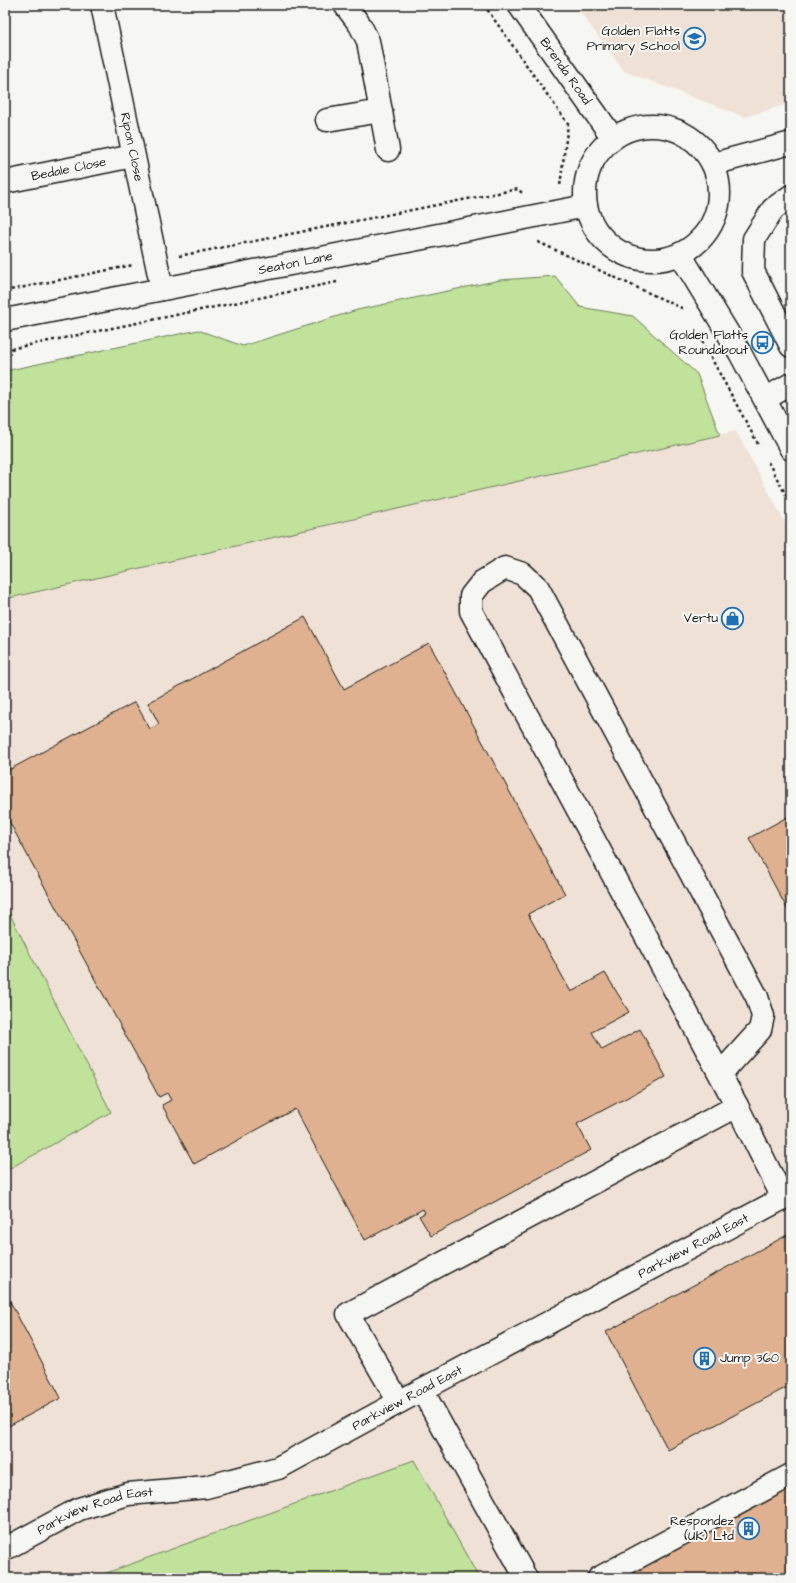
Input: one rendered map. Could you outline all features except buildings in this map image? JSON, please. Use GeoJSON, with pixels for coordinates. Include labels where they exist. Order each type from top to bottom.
{"type":"FeatureCollection","features":[{"type":"Feature","properties":{"kind":"street","name":"Ripon Close"},"geometry":{"type":"LineString","coordinates":[[102,5],[162,289]]}},
{"type":"Feature","properties":{"kind":"street"},"geometry":{"type":"LineString","coordinates":[[345,5],[360,25],[368,41],[388,150]]}},
{"type":"Feature","properties":{"kind":"street","name":"Brenda Road"},"geometry":{"type":"LineString","coordinates":[[519,5],[613,138]]}},
{"type":"Feature","properties":{"kind":"street"},"geometry":{"type":"LineString","coordinates":[[327,120],[381,111]]}},
{"type":"Feature","properties":{"kind":"street"},"geometry":{"type":"LineString","coordinates":[[657,126],[680,132],[699,145],[712,164],[719,184],[718,206],[711,225],[698,242],[680,254],[661,260],[641,259],[621,253],[605,241],[593,225],[586,206],[585,187],[589,168],[599,152],[613,138],[634,128],[657,126]]}},
{"type":"Feature","properties":{"kind":"street"},"geometry":{"type":"LineString","coordinates":[[712,164],[791,143]]}},
{"type":"Feature","properties":{"kind":"street","name":"Bedale Close"},"geometry":{"type":"LineString","coordinates":[[5,182],[133,156]]}},
{"type":"Feature","properties":{"kind":"street"},"geometry":{"type":"LineString","coordinates":[[791,196],[773,209],[754,240],[753,271],[791,346]]}},
{"type":"Feature","properties":{"kind":"street","name":"Seaton Lane"},"geometry":{"type":"LineString","coordinates":[[5,320],[586,206]]}},
{"type":"Feature","properties":{"kind":"street"},"geometry":{"type":"LineString","coordinates":[[680,254],[740,353],[791,449]]}},
{"type":"Feature","properties":{"kind":"street"},"geometry":{"type":"LineString","coordinates":[[765,399],[791,384]]}},
{"type":"Feature","properties":{"kind":"street"},"geometry":{"type":"LineString","coordinates":[[720,1074],[760,1030],[763,1016],[757,997],[538,588],[522,574],[505,568],[482,582],[478,587],[471,596],[471,611],[737,1106],[787,1196]]}},
{"type":"Feature","properties":{"kind":"street"},"geometry":{"type":"LineString","coordinates":[[399,1402],[348,1314],[737,1106]]}},
{"type":"Feature","properties":{"kind":"street","name":"Parkview Road East"},"geometry":{"type":"LineString","coordinates":[[5,1549],[79,1508],[128,1494],[206,1487],[278,1468],[787,1196]]}},
{"type":"Feature","properties":{"kind":"street"},"geometry":{"type":"LineString","coordinates":[[422,1390],[526,1578]]}},
{"type":"Feature","properties":{"kind":"street"},"geometry":{"type":"LineString","coordinates":[[598,1578],[791,1475]]}},
{"type":"Feature","properties":{"kind":"path"},"geometry":{"type":"LineString","coordinates":[[484,5],[568,124],[560,188]]}},
{"type":"Feature","properties":{"kind":"path"},"geometry":{"type":"LineString","coordinates":[[5,291],[518,189],[527,199],[536,241],[684,309],[687,315]]}},
{"type":"Feature","properties":{"kind":"path"},"geometry":{"type":"LineString","coordinates":[[5,350],[344,281]]}},
{"type":"Feature","properties":{"kind":"path"},"geometry":{"type":"LineString","coordinates":[[700,339],[740,411]]}},
{"type":"Feature","properties":{"kind":"shaded area","name":"Golden Flatts Primary School"},"geometry":{"type":"Polygon","coordinates":[[[575,5],[791,5],[791,103],[745,117],[624,71],[575,5]]]}},
{"type":"Feature","properties":{"kind":"shaded area"},"geometry":{"type":"Polygon","coordinates":[[[736,431],[791,534],[791,1578],[479,1578],[414,1460],[93,1578],[5,1578],[5,1171],[111,1112],[5,905],[5,599],[736,431]]]}},
{"type":"Feature","properties":{"kind":"green space"},"geometry":{"type":"Polygon","coordinates":[[[555,276],[580,307],[633,316],[697,374],[720,435],[5,599],[5,371],[198,330],[243,346],[357,310],[500,280],[555,276]]]}},
{"type":"Feature","properties":{"kind":"green space"},"geometry":{"type":"Polygon","coordinates":[[[5,905],[111,1112],[5,1171],[5,905]]]}},
{"type":"Feature","properties":{"kind":"green space"},"geometry":{"type":"Polygon","coordinates":[[[414,1460],[479,1578],[93,1578],[414,1460]]]}},
{"type":"Feature","properties":{"kind":"place","name":"Golden Flatts Primary School"},"geometry":{"type":"Point","coordinates":[695,38]}},
{"type":"Feature","properties":{"kind":"place","name":"Golden Flatts Roundabout"},"geometry":{"type":"Point","coordinates":[763,342]}},
{"type":"Feature","properties":{"kind":"place","name":"Vertu"},"geometry":{"type":"Point","coordinates":[733,618]}},
{"type":"Feature","properties":{"kind":"place","name":"Jump 360"},"geometry":{"type":"Point","coordinates":[705,1358]}},
{"type":"Feature","properties":{"kind":"place","name":"Respondez (UK) Ltd"},"geometry":{"type":"Point","coordinates":[749,1528]}}]}
